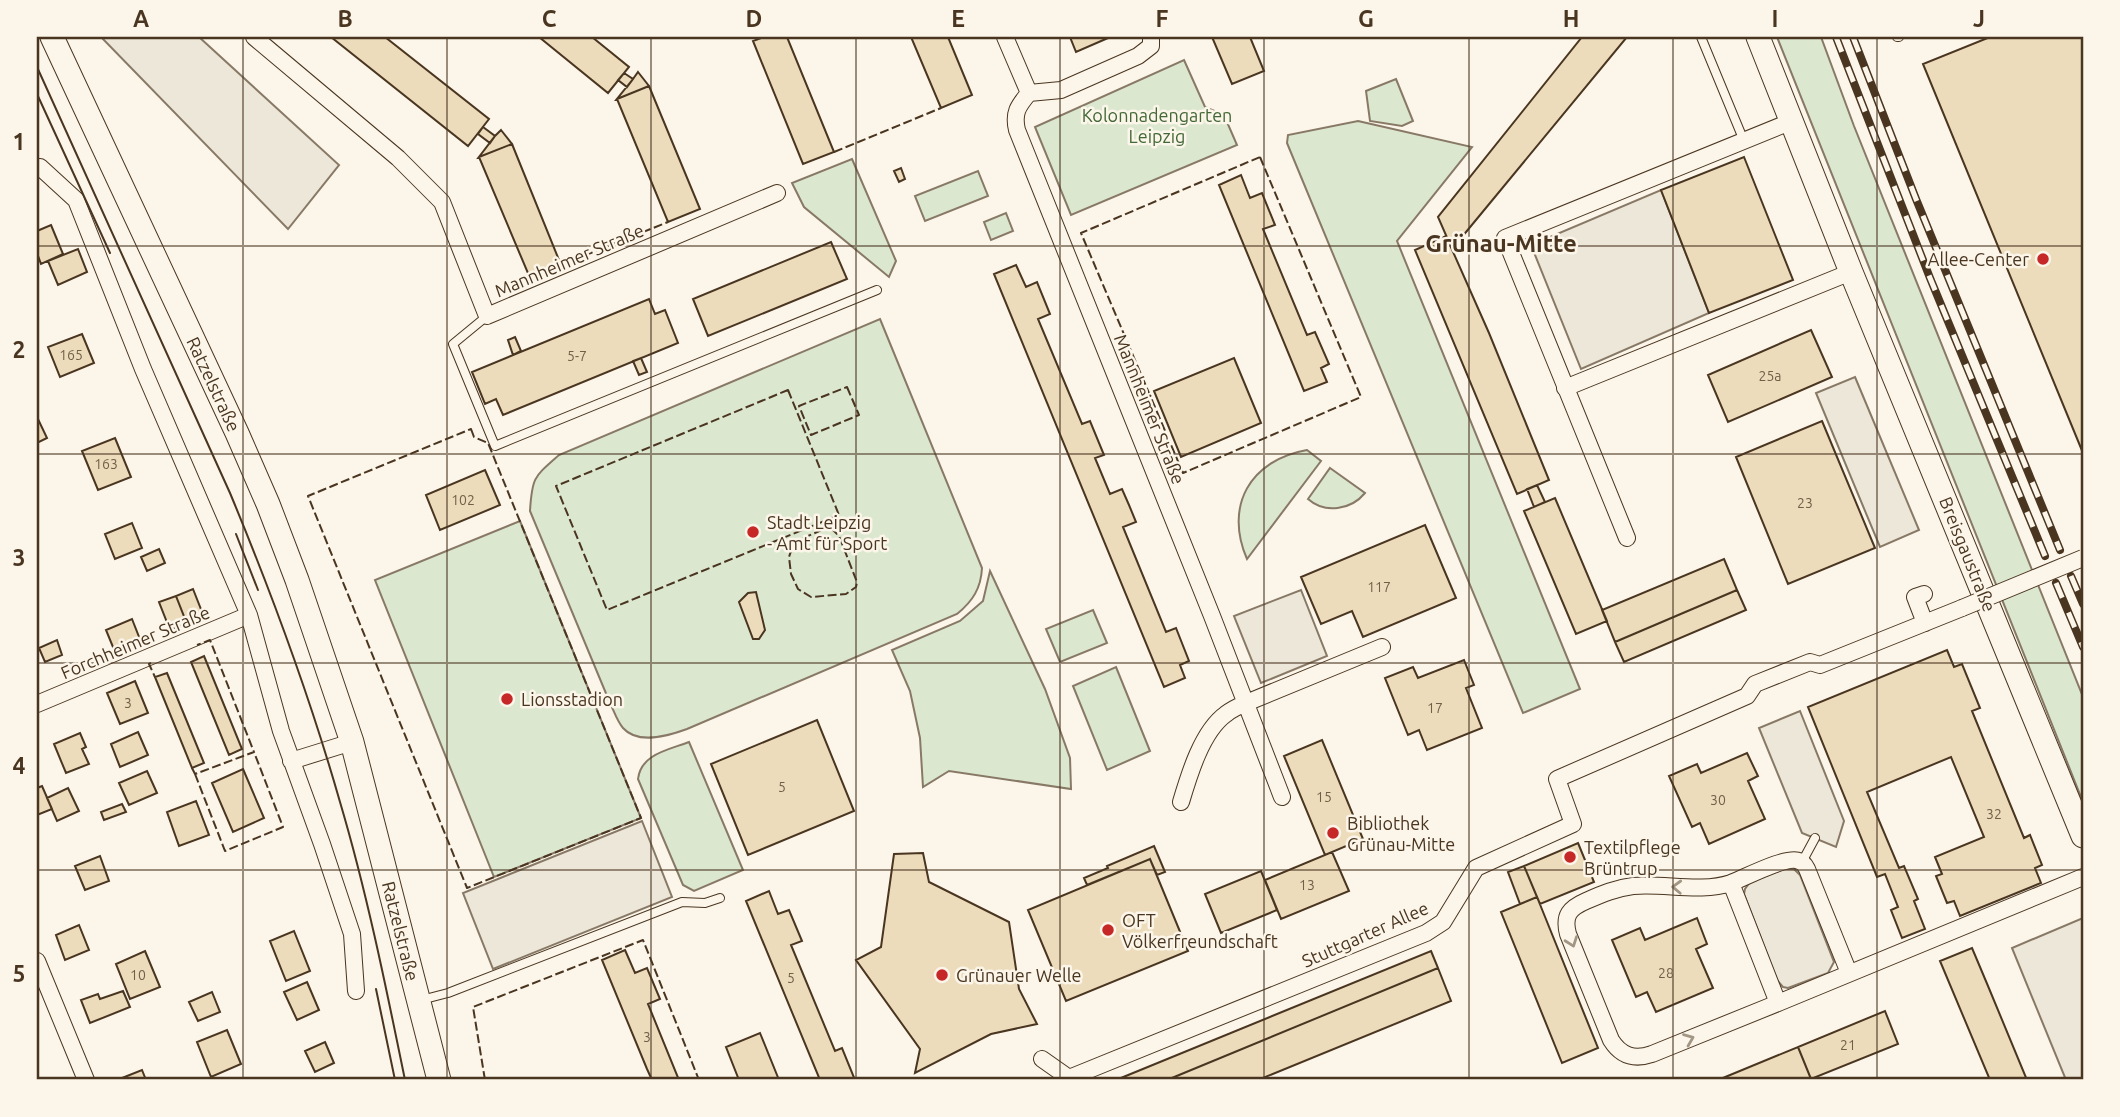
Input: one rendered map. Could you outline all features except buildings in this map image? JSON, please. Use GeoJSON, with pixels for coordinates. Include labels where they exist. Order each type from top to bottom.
{"type":"FeatureCollection","features":[{"type":"Feature","properties":{"kind":"main road","name":"Ratzelstraße"},"geometry":{"type":"LineString","coordinates":[[52,37],[231,420],[268,504],[323,652],[352,741],[439,1080]]}},
{"type":"Feature","properties":{"kind":"main road","name":"Breisgaustraße"},"geometry":{"type":"LineString","coordinates":[[1758,37],[1851,272],[2083,836]]}},
{"type":"Feature","properties":{"kind":"street","name":"Mannheimer Straße"},"geometry":{"type":"LineString","coordinates":[[254,37],[398,158],[442,202],[487,316],[777,193]]}},
{"type":"Feature","properties":{"kind":"street"},"geometry":{"type":"LineString","coordinates":[[1004,37],[1029,93],[1061,90],[1138,56],[1151,46],[1151,37]]}},
{"type":"Feature","properties":{"kind":"street","name":"Mannheimer Straße"},"geometry":{"type":"LineString","coordinates":[[1029,93],[1015,110],[1017,130],[1282,797]]}},
{"type":"Feature","properties":{"kind":"street"},"geometry":{"type":"LineString","coordinates":[[1627,538],[1505,238],[1790,122]]}},
{"type":"Feature","properties":{"kind":"street"},"geometry":{"type":"LineString","coordinates":[[40,167],[76,200],[143,369],[249,615],[281,731],[352,934],[356,991]]}},
{"type":"Feature","properties":{"kind":"street"},"geometry":{"type":"LineString","coordinates":[[1565,388],[1851,272]]}},
{"type":"Feature","properties":{"kind":"street","name":"Stuttgarter Allee"},"geometry":{"type":"LineString","coordinates":[[1042,1059],[1069,1078],[1426,933],[1443,922],[1476,868],[1573,824],[1557,779],[1747,696],[1755,684],[1810,662],[1820,666],[1962,608],[2022,591],[2083,558]]}},
{"type":"Feature","properties":{"kind":"street"},"geometry":{"type":"LineString","coordinates":[[1924,594],[1915,597],[1925,623]]}},
{"type":"Feature","properties":{"kind":"street","name":"Forchheimer Straße"},"geometry":{"type":"LineString","coordinates":[[37,704],[249,615]]}},
{"type":"Feature","properties":{"kind":"street"},"geometry":{"type":"LineString","coordinates":[[1181,803],[1208,733],[1224,714],[1382,647]]}},
{"type":"Feature","properties":{"kind":"street"},"geometry":{"type":"LineString","coordinates":[[291,761],[352,741]]}},
{"type":"Feature","properties":{"kind":"street"},"geometry":{"type":"LineString","coordinates":[[1849,973],[1807,869],[1797,860],[1785,861],[1731,883],[1705,887],[1634,886],[1612,890],[1571,909],[1566,919],[1568,934],[1611,1040],[1624,1055],[1637,1057],[1652,1054],[2083,877]]}},
{"type":"Feature","properties":{"kind":"street"},"geometry":{"type":"LineString","coordinates":[[1731,883],[1778,1003]]}},
{"type":"Feature","properties":{"kind":"street"},"geometry":{"type":"LineString","coordinates":[[37,961],[86,1080]]}},
{"type":"Feature","properties":{"kind":"lane"},"geometry":{"type":"LineString","coordinates":[[1701,37],[1744,141]]}},
{"type":"Feature","properties":{"kind":"lane"},"geometry":{"type":"LineString","coordinates":[[487,316],[453,344],[495,446],[877,290]]}},
{"type":"Feature","properties":{"kind":"lane"},"geometry":{"type":"LineString","coordinates":[[1802,862],[1815,838]]}},
{"type":"Feature","properties":{"kind":"lane"},"geometry":{"type":"LineString","coordinates":[[418,1001],[471,985],[682,902],[705,903],[720,898]]}},
{"type":"Feature","properties":{"kind":"green space"},"geometry":{"type":"Polygon","coordinates":[[[1777,37],[1821,37],[1854,126],[2083,697],[2083,802],[1777,37]]]}},
{"type":"Feature","properties":{"kind":"green space","name":"Kolonnadengarten Leipzig"},"geometry":{"type":"Polygon","coordinates":[[[1184,60],[1205,107],[1224,115],[1237,145],[1071,215],[1035,127],[1184,60]]]}},
{"type":"Feature","properties":{"kind":"green space"},"geometry":{"type":"Polygon","coordinates":[[[1396,79],[1413,121],[1402,126],[1370,121],[1366,91],[1396,79]]]}},
{"type":"Feature","properties":{"kind":"green space"},"geometry":{"type":"Polygon","coordinates":[[[1358,121],[1472,147],[1397,241],[1580,689],[1523,713],[1287,143],[1288,135],[1358,121]]]}},
{"type":"Feature","properties":{"kind":"green space"},"geometry":{"type":"Polygon","coordinates":[[[852,159],[896,261],[889,277],[804,207],[792,183],[852,159]]]}},
{"type":"Feature","properties":{"kind":"green space"},"geometry":{"type":"Polygon","coordinates":[[[978,171],[988,196],[925,221],[915,196],[978,171]]]}},
{"type":"Feature","properties":{"kind":"green space"},"geometry":{"type":"Polygon","coordinates":[[[1006,213],[1013,231],[991,240],[984,222],[1006,213]]]}},
{"type":"Feature","properties":{"kind":"green space","name":"Stadt Leipzig - Amt für Sport"},"geometry":{"type":"Polygon","coordinates":[[[880,319],[982,568],[975,594],[957,614],[687,729],[654,738],[629,733],[616,716],[530,511],[536,478],[559,455],[880,319]]]}},
{"type":"Feature","properties":{"kind":"green space"},"geometry":{"type":"Polygon","coordinates":[[[1307,450],[1321,461],[1247,559],[1239,521],[1247,488],[1270,464],[1287,455],[1307,450]]]}},
{"type":"Feature","properties":{"kind":"green space"},"geometry":{"type":"Polygon","coordinates":[[[1330,468],[1365,493],[1353,503],[1338,508],[1322,507],[1308,499],[1330,468]]]}},
{"type":"Feature","properties":{"kind":"green space","name":"Lionsstadion"},"geometry":{"type":"Polygon","coordinates":[[[520,521],[641,818],[494,877],[375,580],[520,521]]]}},
{"type":"Feature","properties":{"kind":"green space"},"geometry":{"type":"Polygon","coordinates":[[[990,571],[1045,689],[1070,758],[1071,789],[949,771],[923,787],[920,738],[910,691],[892,650],[960,621],[983,601],[990,571]]]}},
{"type":"Feature","properties":{"kind":"green space"},"geometry":{"type":"Polygon","coordinates":[[[1093,610],[1107,643],[1060,662],[1046,629],[1093,610]]]}},
{"type":"Feature","properties":{"kind":"green space"},"geometry":{"type":"Polygon","coordinates":[[[1116,667],[1150,751],[1107,770],[1073,686],[1116,667]]]}},
{"type":"Feature","properties":{"kind":"green space"},"geometry":{"type":"Polygon","coordinates":[[[689,742],[743,870],[694,891],[683,885],[638,779],[644,764],[650,758],[689,742]]]}},
{"type":"Feature","properties":{"kind":"shaded area"},"geometry":{"type":"Polygon","coordinates":[[[101,37],[199,37],[339,165],[288,229],[101,37]]]}},
{"type":"Feature","properties":{"kind":"shaded area"},"geometry":{"type":"Polygon","coordinates":[[[1661,190],[1709,313],[1581,369],[1531,245],[1661,190]]]}},
{"type":"Feature","properties":{"kind":"shaded area"},"geometry":{"type":"Polygon","coordinates":[[[1855,377],[1919,530],[1880,547],[1816,393],[1855,377]]]}},
{"type":"Feature","properties":{"kind":"shaded area"},"geometry":{"type":"Polygon","coordinates":[[[1301,590],[1327,656],[1261,683],[1234,616],[1301,590]]]}},
{"type":"Feature","properties":{"kind":"shaded area"},"geometry":{"type":"Polygon","coordinates":[[[1800,711],[1844,821],[1836,847],[1802,833],[1759,728],[1800,711]]]}},
{"type":"Feature","properties":{"kind":"shaded area"},"geometry":{"type":"Polygon","coordinates":[[[642,821],[672,897],[493,969],[463,893],[642,821]]]}},
{"type":"Feature","properties":{"kind":"shaded area"},"geometry":{"type":"Polygon","coordinates":[[[1784,869],[1794,869],[1800,875],[1834,962],[1828,973],[1788,988],[1783,987],[1777,980],[1744,894],[1750,882],[1784,869]]]}},
{"type":"Feature","properties":{"kind":"shaded area"},"geometry":{"type":"Polygon","coordinates":[[[2083,918],[2083,1080],[2066,1080],[2012,948],[2083,918]]]}},
{"type":"Feature","properties":{"kind":"tram line"},"geometry":{"type":"LineString","coordinates":[[37,67],[230,493],[290,646],[350,836],[376,940],[405,1080]]}},
{"type":"Feature","properties":{"kind":"tram line"},"geometry":{"type":"LineString","coordinates":[[37,94],[110,253]]}},
{"type":"Feature","properties":{"kind":"tram line"},"geometry":{"type":"LineString","coordinates":[[236,534],[258,590]]}},
{"type":"Feature","properties":{"kind":"tram line"},"geometry":{"type":"LineString","coordinates":[[376,989],[395,1080]]}},
{"type":"Feature","properties":{"kind":"railway"},"geometry":{"type":"LineString","coordinates":[[1836,37],[1930,278],[2045,556]]}},
{"type":"Feature","properties":{"kind":"railway"},"geometry":{"type":"LineString","coordinates":[[1853,37],[1916,199],[2060,550]]}},
{"type":"Feature","properties":{"kind":"railway"},"geometry":{"type":"LineString","coordinates":[[2071,576],[2083,604]]}},
{"type":"Feature","properties":{"kind":"railway"},"geometry":{"type":"LineString","coordinates":[[2056,583],[2083,647]]}},
{"type":"Feature","properties":{"kind":"fence"},"geometry":{"type":"LineString","coordinates":[[834,152],[941,108]]}},
{"type":"Feature","properties":{"kind":"fence"},"geometry":{"type":"LineString","coordinates":[[1260,157],[1361,397],[1183,473],[1081,233],[1260,157]]}},
{"type":"Feature","properties":{"kind":"fence"},"geometry":{"type":"LineString","coordinates":[[561,265],[668,222]]}},
{"type":"Feature","properties":{"kind":"fence"},"geometry":{"type":"LineString","coordinates":[[847,387],[859,415],[811,435],[799,406],[847,387]]}},
{"type":"Feature","properties":{"kind":"fence"},"geometry":{"type":"LineString","coordinates":[[788,390],[839,515],[607,610],[556,486],[788,390]]}},
{"type":"Feature","properties":{"kind":"fence"},"geometry":{"type":"LineString","coordinates":[[471,429],[474,437],[488,443],[641,818],[467,888],[308,496],[471,429]]}},
{"type":"Feature","properties":{"kind":"fence"},"geometry":{"type":"LineString","coordinates":[[831,528],[839,536],[857,582],[856,587],[846,594],[811,597],[798,589],[791,574],[789,557],[794,542],[831,528]]}},
{"type":"Feature","properties":{"kind":"fence"},"geometry":{"type":"LineString","coordinates":[[192,768],[195,774],[254,752],[210,640],[197,645]]}},
{"type":"Feature","properties":{"kind":"fence"},"geometry":{"type":"LineString","coordinates":[[151,663],[149,664],[155,677]]}},
{"type":"Feature","properties":{"kind":"fence"},"geometry":{"type":"LineString","coordinates":[[195,774],[225,851],[283,827],[254,752]]}},
{"type":"Feature","properties":{"kind":"fence"},"geometry":{"type":"LineString","coordinates":[[485,1080],[473,1007],[643,940],[699,1080]]}},
{"type":"Feature","properties":{"kind":"place","name":"Allee-Center"},"geometry":{"type":"Point","coordinates":[2043,259]}},
{"type":"Feature","properties":{"kind":"place","name":"Stadt Leipzig - Amt für Sport"},"geometry":{"type":"Point","coordinates":[753,532]}},
{"type":"Feature","properties":{"kind":"place","name":"Lionsstadion"},"geometry":{"type":"Point","coordinates":[507,699]}},
{"type":"Feature","properties":{"kind":"place","name":"Bibliothek Grünau-Mitte"},"geometry":{"type":"Point","coordinates":[1333,833]}},
{"type":"Feature","properties":{"kind":"place","name":"Textilpflege Brüntrup"},"geometry":{"type":"Point","coordinates":[1570,857]}},
{"type":"Feature","properties":{"kind":"place","name":"OFT Völkerfreundschaft"},"geometry":{"type":"Point","coordinates":[1108,930]}},
{"type":"Feature","properties":{"kind":"place","name":"Grünauer Welle"},"geometry":{"type":"Point","coordinates":[942,975]}},
{"type":"Feature","properties":{"kind":"district","name":"Grünau-Mitte"},"geometry":{"type":"Point","coordinates":[1501,243]}}]}
